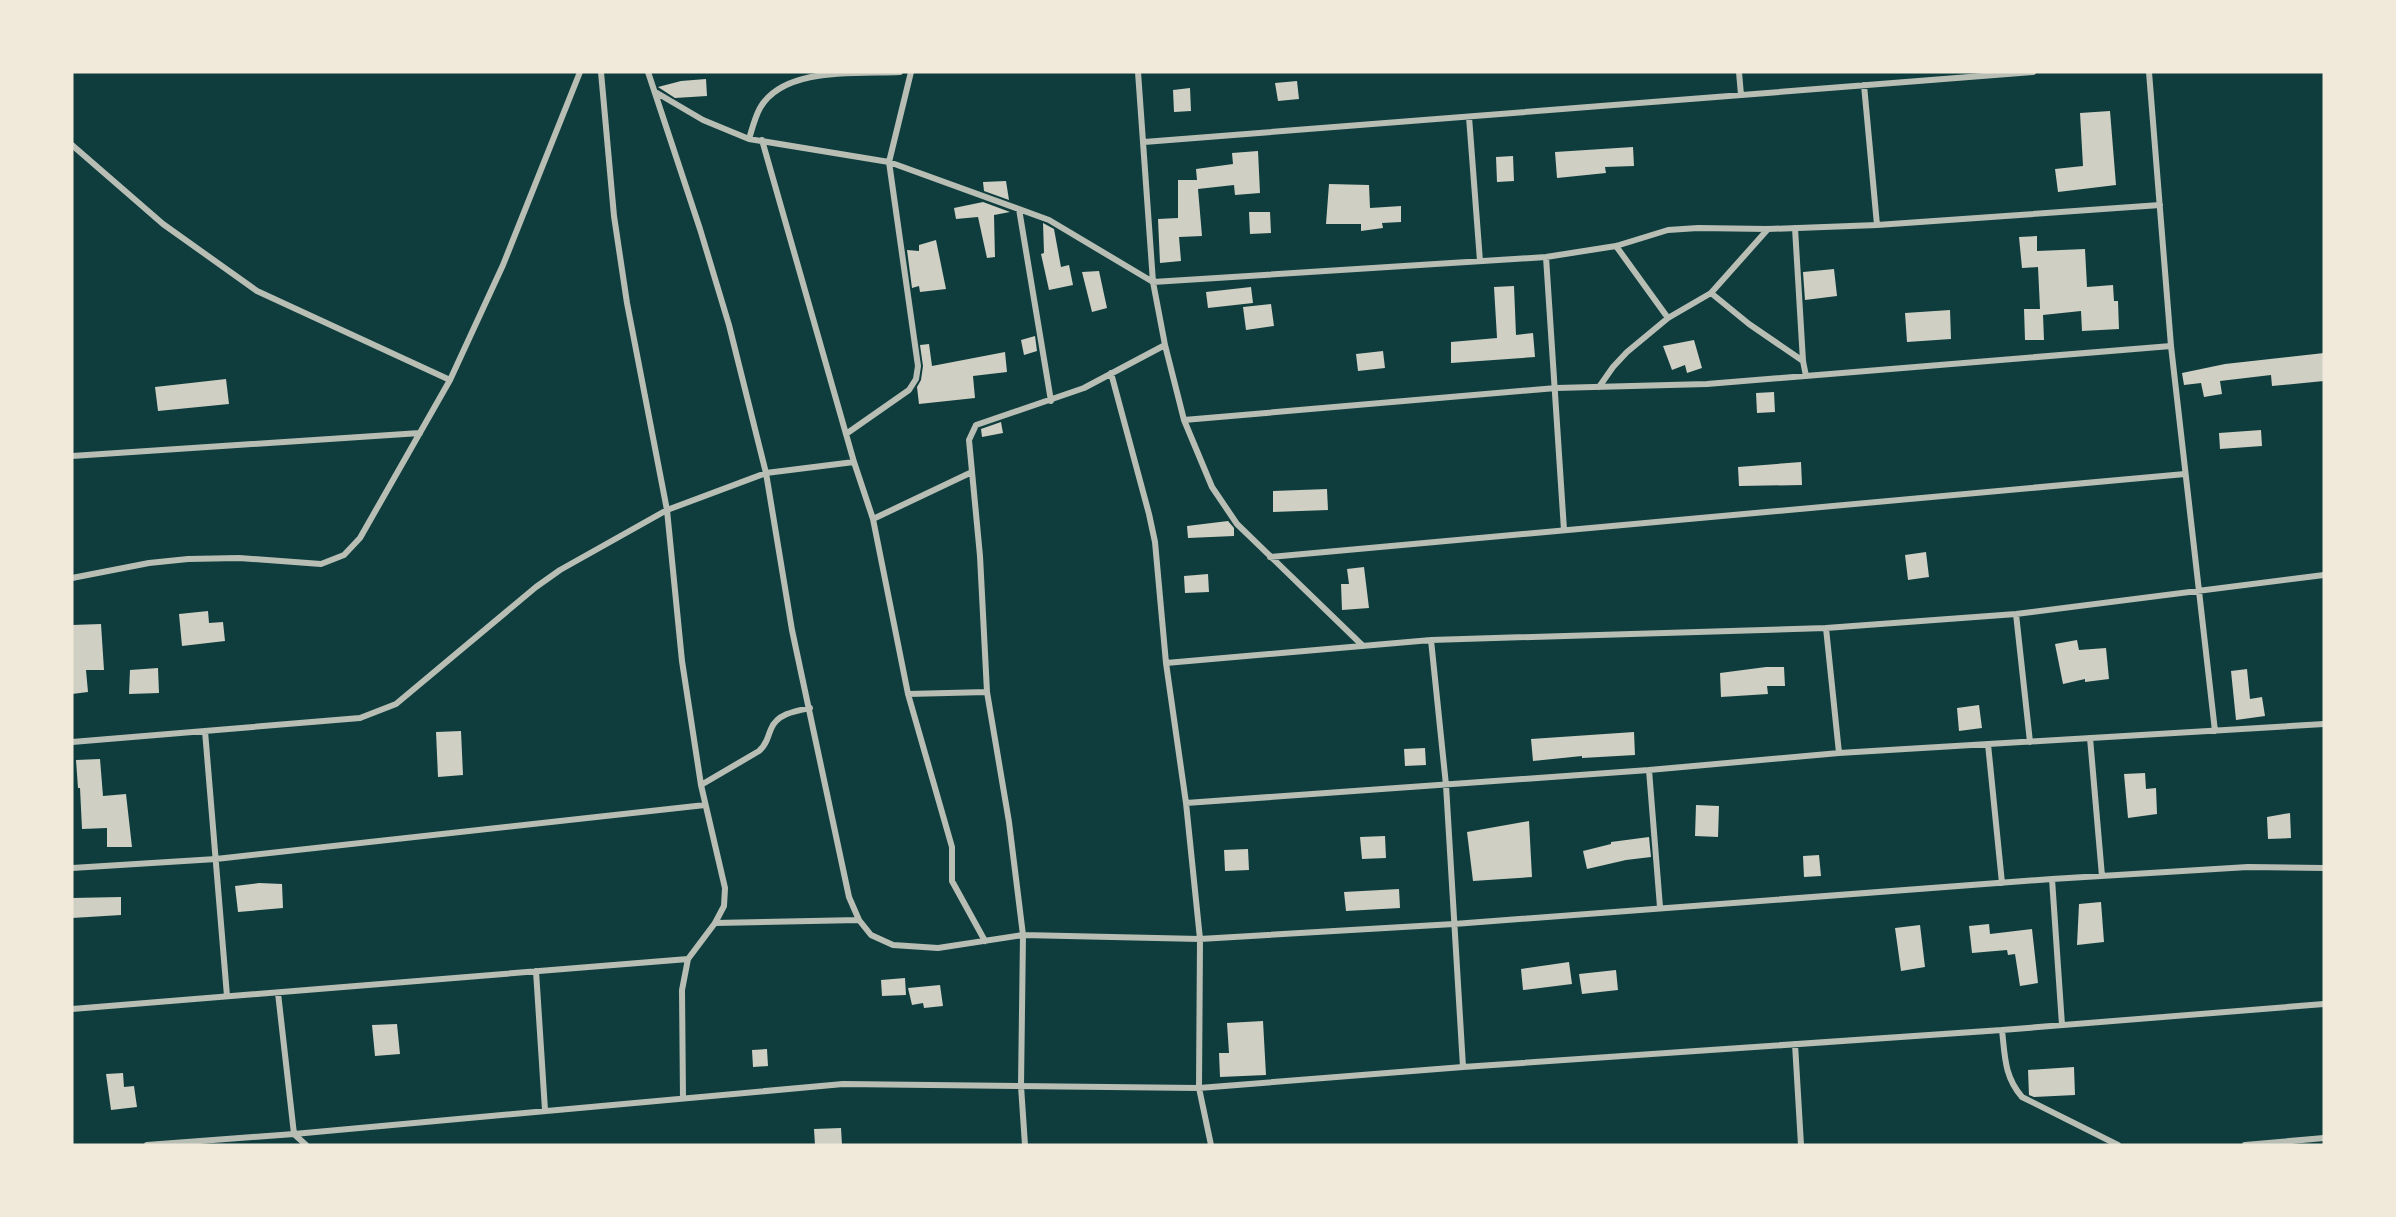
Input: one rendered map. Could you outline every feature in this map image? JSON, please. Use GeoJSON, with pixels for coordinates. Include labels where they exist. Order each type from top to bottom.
{"type":"FeatureCollection","features":[{"type":"Feature","properties":{"kind":"street"},"geometry":{"type":"LineString","coordinates":[[72,578],[149,563],[188,559],[239,558],[321,564],[344,555],[360,537],[450,380],[503,265],[580,72]]}},
{"type":"Feature","properties":{"kind":"street"},"geometry":{"type":"LineString","coordinates":[[601,72],[625,292],[667,510],[682,661],[701,785],[725,888],[724,906],[688,959],[682,990],[683,1098]]}},
{"type":"Feature","properties":{"kind":"street"},"geometry":{"type":"LineString","coordinates":[[648,72],[729,325],[766,473],[792,630],[849,897],[859,920],[871,935],[893,945],[938,948],[1023,936],[1200,939],[1454,924],[2052,879],[2248,867],[2324,868]]}},
{"type":"Feature","properties":{"kind":"street"},"geometry":{"type":"LineString","coordinates":[[749,139],[760,108],[777,88],[810,77],[900,72]]}},
{"type":"Feature","properties":{"kind":"street"},"geometry":{"type":"LineString","coordinates":[[846,434],[909,390],[916,379],[918,366],[889,162],[911,72]]}},
{"type":"Feature","properties":{"kind":"street"},"geometry":{"type":"LineString","coordinates":[[1138,72],[1153,282],[1165,345],[1185,420],[1212,487],[1237,524],[1362,645]]}},
{"type":"Feature","properties":{"kind":"street"},"geometry":{"type":"LineString","coordinates":[[1739,72],[1741,95]]}},
{"type":"Feature","properties":{"kind":"street"},"geometry":{"type":"LineString","coordinates":[[1144,142],[1864,86],[1959,75],[2033,72]]}},
{"type":"Feature","properties":{"kind":"street"},"geometry":{"type":"LineString","coordinates":[[2149,72],[2171,346],[2215,731]]}},
{"type":"Feature","properties":{"kind":"street"},"geometry":{"type":"LineString","coordinates":[[1864,86],[1877,225]]}},
{"type":"Feature","properties":{"kind":"street"},"geometry":{"type":"LineString","coordinates":[[656,93],[703,120],[749,139],[889,162],[1049,220],[1153,282],[1546,257],[1616,246],[1668,230],[1877,225],[2160,206]]}},
{"type":"Feature","properties":{"kind":"street"},"geometry":{"type":"LineString","coordinates":[[1469,117],[1480,261]]}},
{"type":"Feature","properties":{"kind":"street"},"geometry":{"type":"LineString","coordinates":[[762,140],[854,462],[873,519],[908,694],[952,847],[952,881],[985,941]]}},
{"type":"Feature","properties":{"kind":"street"},"geometry":{"type":"LineString","coordinates":[[72,145],[163,224],[257,291],[450,380]]}},
{"type":"Feature","properties":{"kind":"street"},"geometry":{"type":"LineString","coordinates":[[1020,209],[1051,401]]}},
{"type":"Feature","properties":{"kind":"street"},"geometry":{"type":"LineString","coordinates":[[1796,228],[1803,361],[1806,376]]}},
{"type":"Feature","properties":{"kind":"street"},"geometry":{"type":"LineString","coordinates":[[1599,387],[1627,352],[1668,318],[1711,293],[1768,229]]}},
{"type":"Feature","properties":{"kind":"street"},"geometry":{"type":"LineString","coordinates":[[1616,246],[1668,318]]}},
{"type":"Feature","properties":{"kind":"street"},"geometry":{"type":"LineString","coordinates":[[1546,257],[1564,530]]}},
{"type":"Feature","properties":{"kind":"street"},"geometry":{"type":"LineString","coordinates":[[1711,293],[1749,324],[1803,361]]}},
{"type":"Feature","properties":{"kind":"street"},"geometry":{"type":"LineString","coordinates":[[1025,1145],[1020,1086],[1023,936],[1009,822],[987,692],[980,556],[970,432],[976,424],[1051,401],[1084,388],[1165,345]]}},
{"type":"Feature","properties":{"kind":"street"},"geometry":{"type":"LineString","coordinates":[[1185,420],[1556,388],[1707,384],[2171,346]]}},
{"type":"Feature","properties":{"kind":"street"},"geometry":{"type":"LineString","coordinates":[[1110,373],[1155,542],[1166,663],[1186,803],[1200,939],[1198,1088],[1210,1145]]}},
{"type":"Feature","properties":{"kind":"street"},"geometry":{"type":"LineString","coordinates":[[72,456],[420,433]]}},
{"type":"Feature","properties":{"kind":"street"},"geometry":{"type":"LineString","coordinates":[[72,742],[360,718],[396,704],[536,587],[560,570],[667,510],[766,473],[854,462]]}},
{"type":"Feature","properties":{"kind":"street"},"geometry":{"type":"LineString","coordinates":[[873,519],[972,472]]}},
{"type":"Feature","properties":{"kind":"street"},"geometry":{"type":"LineString","coordinates":[[1270,557],[2185,474]]}},
{"type":"Feature","properties":{"kind":"street"},"geometry":{"type":"LineString","coordinates":[[1166,663],[1431,640],[1826,628],[2016,614],[2324,576]]}},
{"type":"Feature","properties":{"kind":"street"},"geometry":{"type":"LineString","coordinates":[[2016,614],[2030,742]]}},
{"type":"Feature","properties":{"kind":"street"},"geometry":{"type":"LineString","coordinates":[[1826,628],[1839,753]]}},
{"type":"Feature","properties":{"kind":"street"},"geometry":{"type":"LineString","coordinates":[[1431,640],[1446,785],[1463,1067]]}},
{"type":"Feature","properties":{"kind":"street"},"geometry":{"type":"LineString","coordinates":[[908,694],[987,692]]}},
{"type":"Feature","properties":{"kind":"street"},"geometry":{"type":"LineString","coordinates":[[701,785],[759,751],[765,745],[775,722],[783,716],[810,708]]}},
{"type":"Feature","properties":{"kind":"street"},"geometry":{"type":"LineString","coordinates":[[1186,803],[1649,770],[1839,753],[2324,724]]}},
{"type":"Feature","properties":{"kind":"street"},"geometry":{"type":"LineString","coordinates":[[205,731],[227,996]]}},
{"type":"Feature","properties":{"kind":"street"},"geometry":{"type":"LineString","coordinates":[[2090,738],[2102,876]]}},
{"type":"Feature","properties":{"kind":"street"},"geometry":{"type":"LineString","coordinates":[[1988,744],[2002,883]]}},
{"type":"Feature","properties":{"kind":"street"},"geometry":{"type":"LineString","coordinates":[[1649,770],[1660,907]]}},
{"type":"Feature","properties":{"kind":"street"},"geometry":{"type":"LineString","coordinates":[[72,868],[216,859],[705,805]]}},
{"type":"Feature","properties":{"kind":"street"},"geometry":{"type":"LineString","coordinates":[[2052,879],[2062,1025]]}},
{"type":"Feature","properties":{"kind":"street"},"geometry":{"type":"LineString","coordinates":[[714,923],[859,920]]}},
{"type":"Feature","properties":{"kind":"street"},"geometry":{"type":"LineString","coordinates":[[72,1009],[688,959]]}},
{"type":"Feature","properties":{"kind":"street"},"geometry":{"type":"LineString","coordinates":[[536,971],[545,1110]]}},
{"type":"Feature","properties":{"kind":"street"},"geometry":{"type":"LineString","coordinates":[[278,993],[294,1134],[306,1145]]}},
{"type":"Feature","properties":{"kind":"street"},"geometry":{"type":"LineString","coordinates":[[147,1145],[294,1134],[843,1084],[1198,1088],[1463,1067],[2002,1030],[2324,1004]]}},
{"type":"Feature","properties":{"kind":"street"},"geometry":{"type":"LineString","coordinates":[[2002,1030],[2007,1070],[2012,1086],[2022,1097],[2118,1145]]}},
{"type":"Feature","properties":{"kind":"street"},"geometry":{"type":"LineString","coordinates":[[1795,1044],[1801,1145]]}},
{"type":"Feature","properties":{"kind":"street"},"geometry":{"type":"LineString","coordinates":[[2245,1145],[2324,1138]]}},
{"type":"Feature","properties":{"kind":"building"},"geometry":{"type":"Polygon","coordinates":[[[706,79],[707,96],[675,98],[658,87],[681,81],[706,79]]]}},
{"type":"Feature","properties":{"kind":"building"},"geometry":{"type":"Polygon","coordinates":[[[1297,81],[1299,99],[1278,101],[1275,83],[1297,81]]]}},
{"type":"Feature","properties":{"kind":"building"},"geometry":{"type":"Polygon","coordinates":[[[1190,88],[1191,111],[1174,112],[1173,90],[1190,88]]]}},
{"type":"Feature","properties":{"kind":"building"},"geometry":{"type":"Polygon","coordinates":[[[2110,111],[2116,185],[2058,192],[2055,169],[2083,166],[2080,113],[2110,111]]]}},
{"type":"Feature","properties":{"kind":"building"},"geometry":{"type":"Polygon","coordinates":[[[1633,147],[1634,166],[1605,167],[1606,173],[1557,178],[1555,152],[1633,147]]]}},
{"type":"Feature","properties":{"kind":"building"},"geometry":{"type":"Polygon","coordinates":[[[1258,151],[1260,193],[1235,195],[1234,185],[1198,189],[1202,236],[1179,237],[1181,261],[1160,263],[1158,219],[1178,218],[1178,180],[1197,180],[1196,169],[1233,164],[1232,153],[1258,151]]]}},
{"type":"Feature","properties":{"kind":"building"},"geometry":{"type":"Polygon","coordinates":[[[1513,156],[1514,181],[1497,182],[1496,157],[1513,156]]]}},
{"type":"Feature","properties":{"kind":"building"},"geometry":{"type":"Polygon","coordinates":[[[1006,181],[1009,200],[984,191],[983,182],[1006,181]]]}},
{"type":"Feature","properties":{"kind":"building"},"geometry":{"type":"Polygon","coordinates":[[[1329,184],[1369,185],[1370,208],[1401,206],[1401,222],[1382,223],[1383,228],[1361,231],[1361,224],[1326,224],[1329,184]]]}},
{"type":"Feature","properties":{"kind":"building"},"geometry":{"type":"Polygon","coordinates":[[[983,202],[1010,212],[994,215],[995,257],[987,258],[978,217],[956,219],[954,208],[983,202]]]}},
{"type":"Feature","properties":{"kind":"building"},"geometry":{"type":"Polygon","coordinates":[[[1249,212],[1270,212],[1271,233],[1250,234],[1249,212]]]}},
{"type":"Feature","properties":{"kind":"building"},"geometry":{"type":"Polygon","coordinates":[[[1043,223],[1054,229],[1061,267],[1069,265],[1073,285],[1049,290],[1041,254],[1044,253],[1043,223]]]}},
{"type":"Feature","properties":{"kind":"building"},"geometry":{"type":"Polygon","coordinates":[[[2037,236],[2037,251],[2085,249],[2087,287],[2113,285],[2114,301],[2118,301],[2119,329],[2082,331],[2081,311],[2043,315],[2044,340],[2025,340],[2024,309],[2040,309],[2038,267],[2022,268],[2019,237],[2037,236]]]}},
{"type":"Feature","properties":{"kind":"building"},"geometry":{"type":"Polygon","coordinates":[[[936,240],[946,289],[920,292],[919,286],[912,288],[907,250],[919,251],[919,245],[936,240]]]}},
{"type":"Feature","properties":{"kind":"building"},"geometry":{"type":"Polygon","coordinates":[[[1834,269],[1837,296],[1805,300],[1803,272],[1834,269]]]}},
{"type":"Feature","properties":{"kind":"building"},"geometry":{"type":"Polygon","coordinates":[[[1099,271],[1107,308],[1092,312],[1082,272],[1099,271]]]}},
{"type":"Feature","properties":{"kind":"building"},"geometry":{"type":"Polygon","coordinates":[[[1514,286],[1516,335],[1533,333],[1535,357],[1451,363],[1451,342],[1497,338],[1494,287],[1514,286]]]}},
{"type":"Feature","properties":{"kind":"building"},"geometry":{"type":"Polygon","coordinates":[[[1251,287],[1253,303],[1208,308],[1206,292],[1251,287]]]}},
{"type":"Feature","properties":{"kind":"building"},"geometry":{"type":"Polygon","coordinates":[[[1271,304],[1274,326],[1246,330],[1243,307],[1271,304]]]}},
{"type":"Feature","properties":{"kind":"building"},"geometry":{"type":"Polygon","coordinates":[[[1950,310],[1951,339],[1907,342],[1905,313],[1950,310]]]}},
{"type":"Feature","properties":{"kind":"building"},"geometry":{"type":"Polygon","coordinates":[[[1035,336],[1037,351],[1024,355],[1021,340],[1035,336]]]}},
{"type":"Feature","properties":{"kind":"building"},"geometry":{"type":"Polygon","coordinates":[[[1694,340],[1702,368],[1687,373],[1685,365],[1672,370],[1663,346],[1694,340]]]}},
{"type":"Feature","properties":{"kind":"building"},"geometry":{"type":"Polygon","coordinates":[[[929,344],[932,366],[1005,352],[1007,372],[973,376],[975,398],[919,404],[917,387],[921,380],[923,366],[920,345],[929,344]]]}},
{"type":"Feature","properties":{"kind":"building"},"geometry":{"type":"Polygon","coordinates":[[[1383,351],[1385,368],[1358,371],[1356,354],[1383,351]]]}},
{"type":"Feature","properties":{"kind":"building"},"geometry":{"type":"Polygon","coordinates":[[[2324,353],[2324,381],[2272,386],[2271,375],[2220,381],[2222,394],[2204,397],[2201,383],[2184,385],[2182,373],[2225,364],[2324,353]]]}},
{"type":"Feature","properties":{"kind":"building"},"geometry":{"type":"Polygon","coordinates":[[[226,379],[229,404],[158,411],[155,387],[226,379]]]}},
{"type":"Feature","properties":{"kind":"building"},"geometry":{"type":"Polygon","coordinates":[[[1774,392],[1775,412],[1757,413],[1756,393],[1774,392]]]}},
{"type":"Feature","properties":{"kind":"building"},"geometry":{"type":"Polygon","coordinates":[[[1001,422],[1003,433],[982,437],[981,429],[1001,422]]]}},
{"type":"Feature","properties":{"kind":"building"},"geometry":{"type":"Polygon","coordinates":[[[2261,430],[2262,446],[2220,449],[2219,433],[2261,430]]]}},
{"type":"Feature","properties":{"kind":"building"},"geometry":{"type":"Polygon","coordinates":[[[1801,462],[1802,485],[1739,486],[1738,467],[1801,462]]]}},
{"type":"Feature","properties":{"kind":"building"},"geometry":{"type":"Polygon","coordinates":[[[1327,489],[1328,510],[1273,512],[1273,491],[1327,489]]]}},
{"type":"Feature","properties":{"kind":"building"},"geometry":{"type":"Polygon","coordinates":[[[1228,521],[1234,528],[1234,536],[1188,538],[1187,526],[1228,521]]]}},
{"type":"Feature","properties":{"kind":"building"},"geometry":{"type":"Polygon","coordinates":[[[1926,552],[1929,577],[1908,580],[1905,555],[1926,552]]]}},
{"type":"Feature","properties":{"kind":"building"},"geometry":{"type":"Polygon","coordinates":[[[1364,567],[1369,608],[1342,610],[1341,584],[1349,584],[1347,569],[1364,567]]]}},
{"type":"Feature","properties":{"kind":"building"},"geometry":{"type":"Polygon","coordinates":[[[1208,574],[1209,592],[1185,593],[1184,576],[1208,574]]]}},
{"type":"Feature","properties":{"kind":"building"},"geometry":{"type":"Polygon","coordinates":[[[208,611],[209,623],[223,622],[225,641],[182,646],[179,614],[208,611]]]}},
{"type":"Feature","properties":{"kind":"building"},"geometry":{"type":"Polygon","coordinates":[[[101,624],[104,670],[86,670],[88,692],[72,694],[72,625],[101,624]]]}},
{"type":"Feature","properties":{"kind":"building"},"geometry":{"type":"Polygon","coordinates":[[[2077,640],[2079,650],[2106,648],[2109,679],[2085,682],[2085,679],[2063,684],[2055,644],[2077,640]]]}},
{"type":"Feature","properties":{"kind":"building"},"geometry":{"type":"Polygon","coordinates":[[[1784,667],[1785,686],[1767,686],[1768,694],[1721,697],[1720,673],[1784,667]]]}},
{"type":"Feature","properties":{"kind":"building"},"geometry":{"type":"Polygon","coordinates":[[[158,668],[159,693],[129,694],[130,670],[158,668]]]}},
{"type":"Feature","properties":{"kind":"building"},"geometry":{"type":"Polygon","coordinates":[[[2247,669],[2250,699],[2262,697],[2265,716],[2236,720],[2231,671],[2247,669]]]}},
{"type":"Feature","properties":{"kind":"building"},"geometry":{"type":"Polygon","coordinates":[[[1979,705],[1982,728],[1959,731],[1957,708],[1979,705]]]}},
{"type":"Feature","properties":{"kind":"building"},"geometry":{"type":"Polygon","coordinates":[[[461,731],[463,775],[438,777],[436,732],[461,731]]]}},
{"type":"Feature","properties":{"kind":"building"},"geometry":{"type":"Polygon","coordinates":[[[1634,732],[1635,755],[1582,758],[1582,756],[1533,761],[1531,739],[1634,732]]]}},
{"type":"Feature","properties":{"kind":"building"},"geometry":{"type":"Polygon","coordinates":[[[1425,748],[1426,765],[1405,766],[1404,749],[1425,748]]]}},
{"type":"Feature","properties":{"kind":"building"},"geometry":{"type":"Polygon","coordinates":[[[100,759],[103,796],[126,794],[132,847],[107,847],[107,828],[82,829],[76,760],[100,759]]]}},
{"type":"Feature","properties":{"kind":"building"},"geometry":{"type":"Polygon","coordinates":[[[2145,773],[2146,789],[2156,788],[2157,814],[2128,818],[2124,774],[2145,773]]]}},
{"type":"Feature","properties":{"kind":"building"},"geometry":{"type":"Polygon","coordinates":[[[1696,805],[1719,806],[1718,837],[1695,836],[1696,805]]]}},
{"type":"Feature","properties":{"kind":"building"},"geometry":{"type":"Polygon","coordinates":[[[2290,813],[2291,838],[2268,839],[2267,817],[2290,813]]]}},
{"type":"Feature","properties":{"kind":"building"},"geometry":{"type":"Polygon","coordinates":[[[1529,821],[1532,877],[1473,881],[1467,832],[1529,821]]]}},
{"type":"Feature","properties":{"kind":"building"},"geometry":{"type":"Polygon","coordinates":[[[1385,836],[1386,858],[1362,859],[1360,837],[1385,836]]]}},
{"type":"Feature","properties":{"kind":"building"},"geometry":{"type":"Polygon","coordinates":[[[1649,837],[1651,857],[1587,869],[1583,851],[1611,844],[1611,842],[1649,837]]]}},
{"type":"Feature","properties":{"kind":"building"},"geometry":{"type":"Polygon","coordinates":[[[1248,849],[1249,870],[1225,871],[1224,850],[1248,849]]]}},
{"type":"Feature","properties":{"kind":"building"},"geometry":{"type":"Polygon","coordinates":[[[1819,855],[1821,876],[1804,877],[1803,856],[1819,855]]]}},
{"type":"Feature","properties":{"kind":"building"},"geometry":{"type":"Polygon","coordinates":[[[259,883],[282,884],[283,908],[238,912],[235,886],[259,883]]]}},
{"type":"Feature","properties":{"kind":"building"},"geometry":{"type":"Polygon","coordinates":[[[1399,889],[1400,908],[1346,911],[1344,892],[1399,889]]]}},
{"type":"Feature","properties":{"kind":"building"},"geometry":{"type":"Polygon","coordinates":[[[121,897],[121,915],[72,918],[72,898],[121,897]]]}},
{"type":"Feature","properties":{"kind":"building"},"geometry":{"type":"Polygon","coordinates":[[[2101,902],[2104,942],[2077,945],[2079,904],[2101,902]]]}},
{"type":"Feature","properties":{"kind":"building"},"geometry":{"type":"Polygon","coordinates":[[[1989,924],[1990,934],[2032,929],[2038,983],[2020,986],[2015,954],[2008,955],[2007,950],[1972,953],[1969,926],[1989,924]]]}},
{"type":"Feature","properties":{"kind":"building"},"geometry":{"type":"Polygon","coordinates":[[[1920,925],[1925,967],[1901,971],[1895,928],[1920,925]]]}},
{"type":"Feature","properties":{"kind":"building"},"geometry":{"type":"Polygon","coordinates":[[[1569,962],[1572,984],[1523,990],[1521,969],[1569,962]]]}},
{"type":"Feature","properties":{"kind":"building"},"geometry":{"type":"Polygon","coordinates":[[[1616,970],[1618,990],[1582,994],[1579,974],[1616,970]]]}},
{"type":"Feature","properties":{"kind":"building"},"geometry":{"type":"Polygon","coordinates":[[[905,978],[906,995],[882,996],[881,980],[905,978]]]}},
{"type":"Feature","properties":{"kind":"building"},"geometry":{"type":"Polygon","coordinates":[[[940,985],[943,1006],[924,1008],[923,1003],[912,1005],[908,988],[940,985]]]}},
{"type":"Feature","properties":{"kind":"building"},"geometry":{"type":"Polygon","coordinates":[[[1263,1021],[1266,1075],[1220,1077],[1219,1053],[1229,1053],[1227,1023],[1263,1021]]]}},
{"type":"Feature","properties":{"kind":"building"},"geometry":{"type":"Polygon","coordinates":[[[397,1024],[400,1054],[375,1056],[372,1025],[397,1024]]]}},
{"type":"Feature","properties":{"kind":"building"},"geometry":{"type":"Polygon","coordinates":[[[767,1049],[768,1066],[753,1067],[752,1050],[767,1049]]]}},
{"type":"Feature","properties":{"kind":"building"},"geometry":{"type":"Polygon","coordinates":[[[2074,1067],[2075,1095],[2034,1097],[2029,1095],[2028,1070],[2074,1067]]]}},
{"type":"Feature","properties":{"kind":"building"},"geometry":{"type":"Polygon","coordinates":[[[123,1073],[124,1087],[134,1086],[137,1107],[111,1110],[106,1074],[123,1073]]]}},
{"type":"Feature","properties":{"kind":"building"},"geometry":{"type":"Polygon","coordinates":[[[841,1128],[842,1145],[815,1145],[814,1129],[841,1128]]]}}]}
